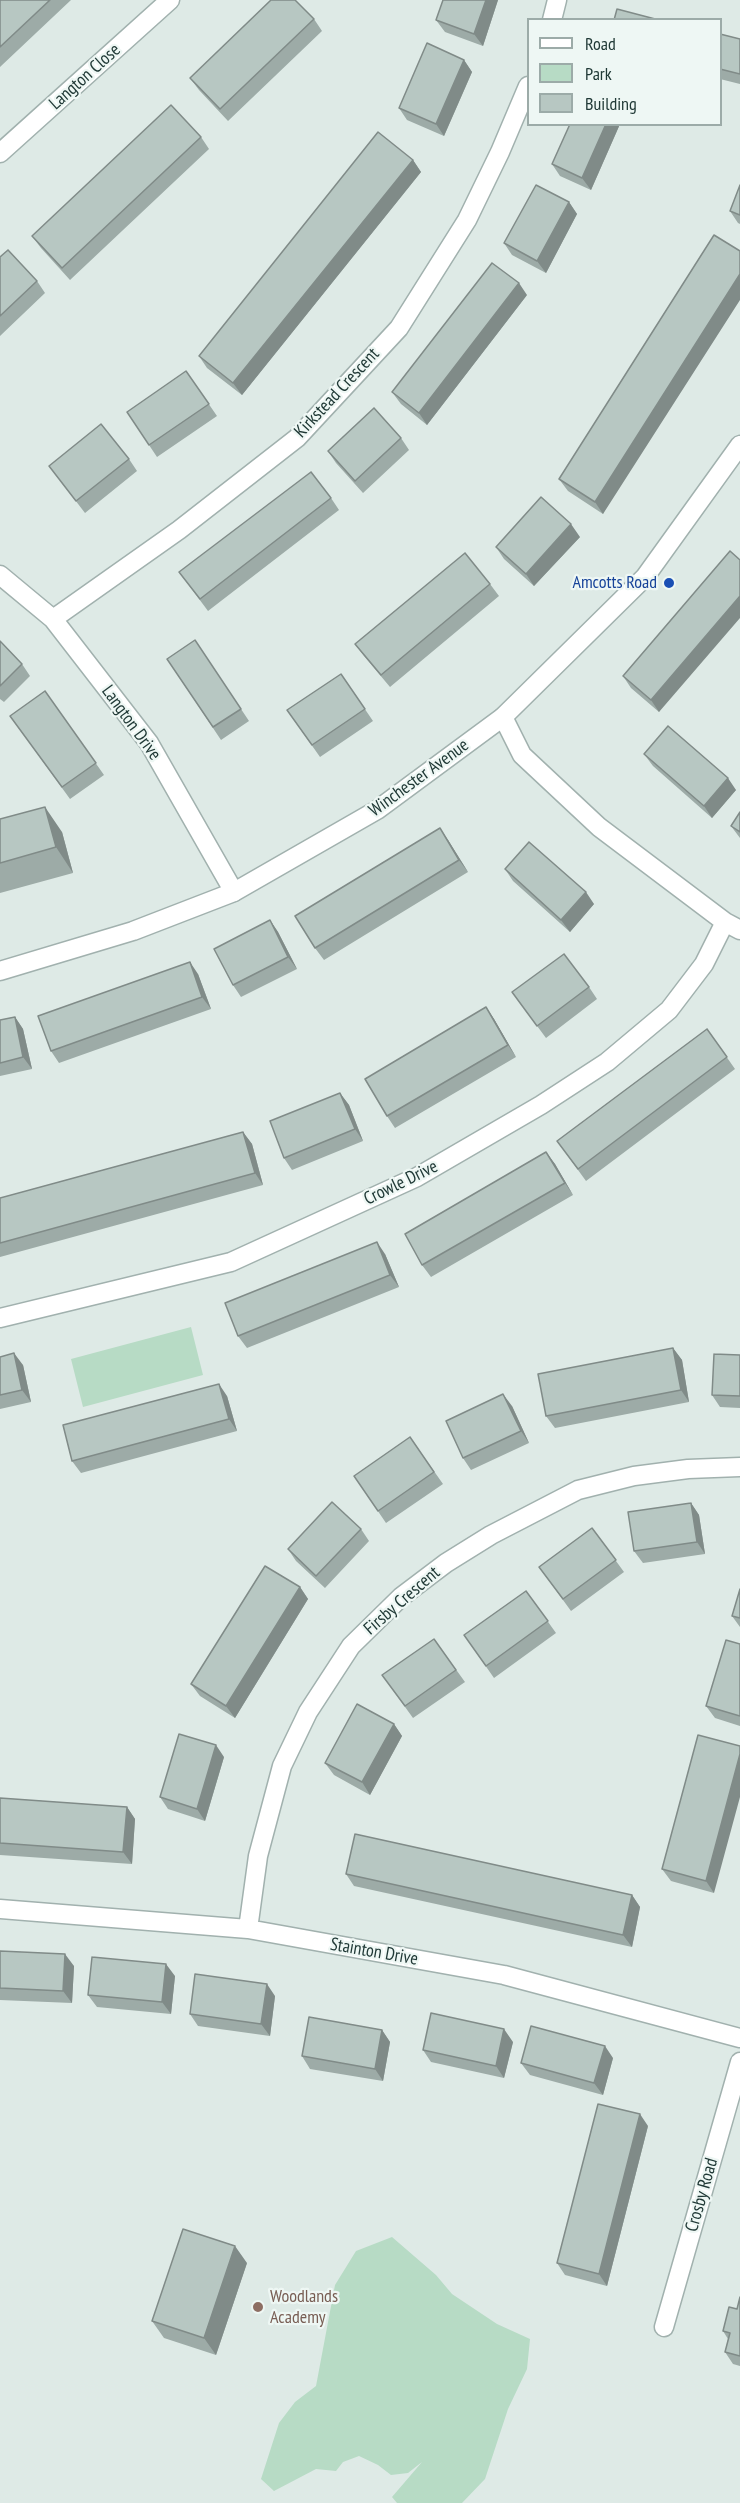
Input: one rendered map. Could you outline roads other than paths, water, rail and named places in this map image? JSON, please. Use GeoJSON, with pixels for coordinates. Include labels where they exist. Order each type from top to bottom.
{"type":"FeatureCollection","features":[{"type":"Feature","properties":{"kind":"street","name":"Langton Close"},"geometry":{"type":"LineString","coordinates":[[0,153],[170,0]]}},
{"type":"Feature","properties":{"kind":"street"},"geometry":{"type":"LineString","coordinates":[[552,18],[557,0]]}},
{"type":"Feature","properties":{"kind":"street","name":"Kirkstead Crescent"},"geometry":{"type":"LineString","coordinates":[[53,620],[179,530],[297,438],[399,328],[467,220],[500,152],[527,88]]}},
{"type":"Feature","properties":{"kind":"street","name":"Winchester Avenue"},"geometry":{"type":"LineString","coordinates":[[0,971],[133,931],[234,892],[377,810],[503,717],[645,577],[740,445]]}},
{"type":"Feature","properties":{"kind":"street","name":"Langton Drive"},"geometry":{"type":"LineString","coordinates":[[0,575],[53,620],[149,743],[234,892]]}},
{"type":"Feature","properties":{"kind":"street"},"geometry":{"type":"LineString","coordinates":[[503,717],[522,755],[599,827],[733,926]]}},
{"type":"Feature","properties":{"kind":"street","name":"Crowle Drive"},"geometry":{"type":"LineString","coordinates":[[0,1318],[231,1262],[417,1178],[541,1105],[607,1062],[669,1010],[733,926]]}},
{"type":"Feature","properties":{"kind":"street","name":"Firsby Crescent"},"geometry":{"type":"LineString","coordinates":[[248,1929],[258,1856],[268,1812],[287,1757],[308,1712],[351,1646],[401,1597],[446,1563],[491,1535],[578,1490],[634,1476],[688,1469],[740,1467]]}},
{"type":"Feature","properties":{"kind":"street","name":"Stainton Drive"},"geometry":{"type":"LineString","coordinates":[[0,1909],[248,1929],[504,1975],[740,2038]]}},
{"type":"Feature","properties":{"kind":"street","name":"Crosby Road"},"geometry":{"type":"LineString","coordinates":[[664,2327],[740,2062]]}},
{"type":"Feature","properties":{"kind":"place","name":"Amcotts Road"},"geometry":{"type":"Point","coordinates":[669,583]}},
{"type":"Feature","properties":{"kind":"place","name":"Woodlands Academy"},"geometry":{"type":"Point","coordinates":[258,2307]}}]}
